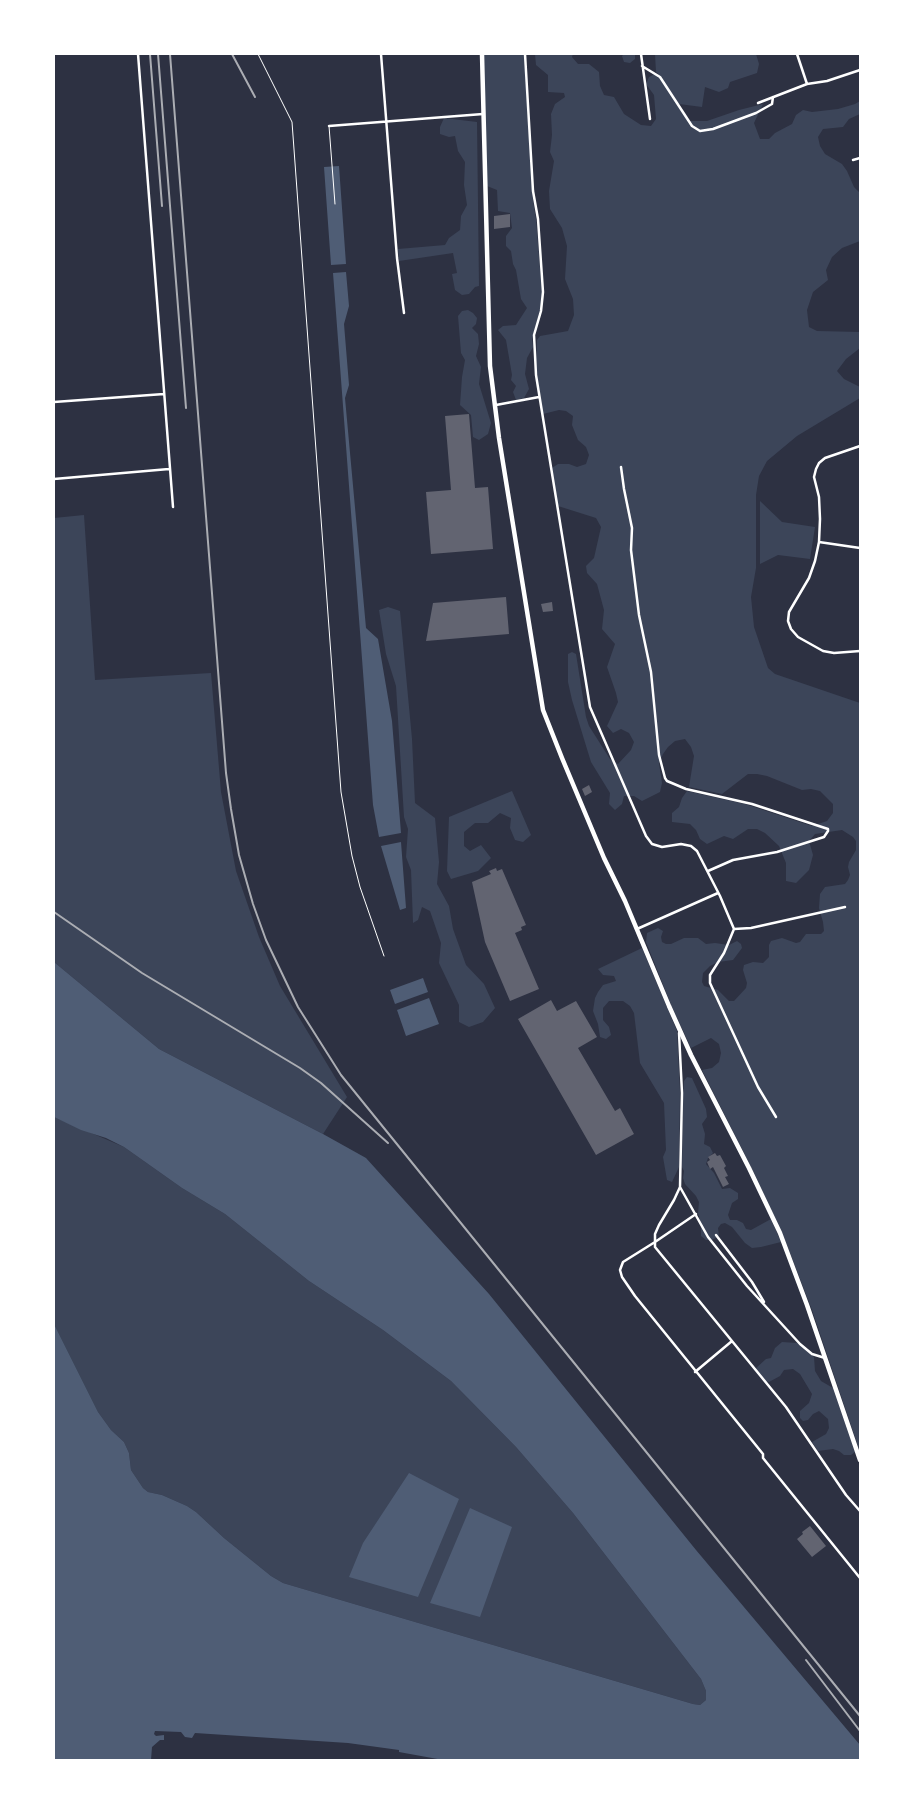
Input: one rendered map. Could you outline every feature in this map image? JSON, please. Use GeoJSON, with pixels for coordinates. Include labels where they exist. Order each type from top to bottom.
{"type":"FeatureCollection","features":[{"type":"Feature","properties":{"kind":"main road"},"geometry":{"type":"LineString","coordinates":[[482,54],[488,324],[494,405],[543,710],[585,813],[679,1029],[780,1233],[807,1305],[860,1460]]}},
{"type":"Feature","properties":{"kind":"street"},"geometry":{"type":"LineString","coordinates":[[138,54],[173,508]]}},
{"type":"Feature","properties":{"kind":"street"},"geometry":{"type":"LineString","coordinates":[[380,54],[397,258],[404,313]]}},
{"type":"Feature","properties":{"kind":"street"},"geometry":{"type":"LineString","coordinates":[[525,54],[533,191],[538,219],[543,292],[542,311],[533,343],[539,397],[590,707],[646,836],[652,844],[662,847],[681,844],[692,846],[697,851],[718,893],[734,929],[724,953],[710,975],[710,983],[758,1087],[776,1117]]}},
{"type":"Feature","properties":{"kind":"street"},"geometry":{"type":"LineString","coordinates":[[641,54],[650,119]]}},
{"type":"Feature","properties":{"kind":"street"},"geometry":{"type":"LineString","coordinates":[[797,54],[807,84]]}},
{"type":"Feature","properties":{"kind":"street"},"geometry":{"type":"LineString","coordinates":[[642,66],[660,76],[692,126],[700,131],[713,129],[756,114],[772,104],[773,97]]}},
{"type":"Feature","properties":{"kind":"street"},"geometry":{"type":"LineString","coordinates":[[758,103],[807,84],[826,81],[860,70]]}},
{"type":"Feature","properties":{"kind":"street"},"geometry":{"type":"LineString","coordinates":[[329,126],[483,114]]}},
{"type":"Feature","properties":{"kind":"street"},"geometry":{"type":"LineString","coordinates":[[853,160],[860,158]]}},
{"type":"Feature","properties":{"kind":"street"},"geometry":{"type":"LineString","coordinates":[[54,402],[164,394]]}},
{"type":"Feature","properties":{"kind":"street"},"geometry":{"type":"LineString","coordinates":[[494,405],[539,397]]}},
{"type":"Feature","properties":{"kind":"street"},"geometry":{"type":"LineString","coordinates":[[860,446],[825,458],[816,469],[814,477],[819,496],[819,542],[809,578],[789,612],[788,621],[791,629],[798,637],[823,651],[834,653],[859,651],[860,645]]}},
{"type":"Feature","properties":{"kind":"street"},"geometry":{"type":"LineString","coordinates":[[621,467],[632,528],[631,550],[639,615],[651,672],[659,755],[665,778],[686,789],[752,804],[828,828],[828,834],[824,837],[777,852],[733,860],[708,871]]}},
{"type":"Feature","properties":{"kind":"street"},"geometry":{"type":"LineString","coordinates":[[54,479],[170,469]]}},
{"type":"Feature","properties":{"kind":"street"},"geometry":{"type":"LineString","coordinates":[[819,542],[860,548]]}},
{"type":"Feature","properties":{"kind":"street"},"geometry":{"type":"LineString","coordinates":[[637,929],[718,893]]}},
{"type":"Feature","properties":{"kind":"street"},"geometry":{"type":"LineString","coordinates":[[734,929],[751,928],[845,907]]}},
{"type":"Feature","properties":{"kind":"street"},"geometry":{"type":"LineString","coordinates":[[679,1029],[682,1093],[680,1187],[655,1234],[658,1251],[786,1407],[846,1495],[860,1511]]}},
{"type":"Feature","properties":{"kind":"street"},"geometry":{"type":"LineString","coordinates":[[680,1187],[708,1236],[747,1286],[800,1344],[812,1354],[825,1358]]}},
{"type":"Feature","properties":{"kind":"street"},"geometry":{"type":"LineString","coordinates":[[696,1214],[623,1262],[620,1270],[622,1277],[635,1296],[860,1578]]}},
{"type":"Feature","properties":{"kind":"street"},"geometry":{"type":"LineString","coordinates":[[716,1235],[752,1282],[768,1307]]}},
{"type":"Feature","properties":{"kind":"street"},"geometry":{"type":"LineString","coordinates":[[696,1372],[732,1341]]}},
{"type":"Feature","properties":{"kind":"lane"},"geometry":{"type":"LineString","coordinates":[[258,54],[292,122],[341,792],[345,823],[360,887],[384,956]]}},
{"type":"Feature","properties":{"kind":"lane"},"geometry":{"type":"LineString","coordinates":[[329,126],[335,204]]}},
{"type":"Feature","properties":{"kind":"shaded area"},"geometry":{"type":"Polygon","coordinates":[[[484,54],[524,54],[533,201],[542,293],[540,310],[532,339],[533,347],[527,358],[525,374],[529,389],[524,398],[516,400],[513,392],[516,386],[511,380],[512,375],[506,340],[498,330],[503,326],[516,325],[527,308],[521,299],[511,251],[506,246],[506,236],[512,228],[510,213],[498,211],[497,190],[487,186],[484,54]]]}},
{"type":"Feature","properties":{"kind":"shaded area"},"geometry":{"type":"Polygon","coordinates":[[[535,54],[573,54],[572,57],[578,64],[589,64],[599,72],[600,86],[604,95],[614,97],[624,114],[641,125],[651,126],[656,119],[654,95],[646,84],[649,77],[655,74],[659,77],[688,121],[707,121],[763,104],[754,123],[760,139],[769,139],[775,133],[792,124],[796,115],[803,110],[812,112],[838,109],[860,101],[860,114],[849,119],[843,127],[823,129],[818,137],[820,146],[825,154],[842,164],[854,187],[860,193],[860,241],[842,248],[832,257],[826,270],[828,280],[813,292],[807,310],[809,327],[817,331],[860,332],[860,348],[846,359],[837,371],[844,379],[860,387],[860,398],[797,436],[767,461],[759,476],[756,495],[756,568],[751,597],[754,627],[768,668],[775,674],[860,703],[860,1452],[812,1310],[785,1240],[754,1173],[702,1070],[712,1068],[719,1062],[721,1053],[719,1044],[711,1038],[691,1048],[646,942],[647,933],[658,928],[663,931],[662,942],[666,944],[671,944],[684,938],[698,938],[706,944],[729,945],[737,941],[741,944],[742,948],[733,960],[718,962],[710,966],[703,973],[702,982],[704,986],[718,990],[729,1001],[734,1001],[746,988],[744,965],[753,962],[763,963],[769,957],[771,941],[782,938],[796,943],[800,942],[806,934],[821,934],[824,931],[819,908],[820,894],[825,887],[845,884],[848,880],[850,875],[849,862],[856,850],[856,841],[842,830],[815,834],[809,841],[813,855],[809,870],[796,883],[786,881],[786,863],[779,846],[765,833],[757,829],[748,829],[733,839],[724,836],[707,844],[700,839],[696,830],[690,824],[672,822],[672,813],[679,807],[687,791],[745,804],[812,826],[827,821],[833,813],[833,804],[820,791],[802,790],[757,774],[748,774],[722,794],[689,787],[694,756],[691,747],[685,739],[675,741],[663,754],[659,763],[662,783],[660,792],[642,801],[634,796],[624,796],[622,804],[615,810],[609,804],[610,793],[591,762],[568,682],[568,654],[572,652],[576,654],[589,726],[610,759],[618,764],[631,750],[634,742],[629,733],[621,729],[613,733],[607,726],[618,702],[607,667],[615,644],[602,629],[604,610],[597,584],[587,573],[586,566],[594,558],[601,527],[596,518],[558,506],[552,468],[558,464],[569,464],[577,467],[586,464],[589,455],[586,447],[578,440],[572,425],[573,416],[566,411],[559,410],[543,414],[536,366],[537,340],[540,336],[568,331],[574,315],[573,299],[565,279],[567,246],[562,228],[550,209],[549,191],[554,161],[550,152],[552,135],[551,114],[555,104],[565,97],[564,93],[548,92],[548,75],[536,65],[535,54]]]}},
{"type":"Feature","properties":{"kind":"shaded area"},"geometry":{"type":"Polygon","coordinates":[[[624,54],[635,54],[635,59],[630,63],[624,62],[622,56],[624,54]]]}},
{"type":"Feature","properties":{"kind":"shaded area"},"geometry":{"type":"Polygon","coordinates":[[[655,54],[756,54],[759,64],[757,73],[730,82],[728,88],[719,92],[705,87],[702,107],[679,104],[656,72],[655,54]]]}},
{"type":"Feature","properties":{"kind":"shaded area"},"geometry":{"type":"Polygon","coordinates":[[[444,118],[477,122],[479,286],[475,287],[469,294],[462,295],[455,290],[452,274],[457,273],[453,253],[399,261],[398,249],[445,245],[449,238],[460,230],[461,216],[467,205],[464,185],[465,162],[458,151],[455,136],[449,137],[440,134],[440,127],[444,118]]]}},
{"type":"Feature","properties":{"kind":"shaded area"},"geometry":{"type":"Polygon","coordinates":[[[339,166],[346,264],[331,265],[324,167],[339,166]]]}},
{"type":"Feature","properties":{"kind":"shaded area"},"geometry":{"type":"Polygon","coordinates":[[[346,272],[349,306],[344,324],[349,385],[345,398],[366,628],[378,639],[392,721],[401,833],[379,837],[373,805],[333,273],[346,272]]]}},
{"type":"Feature","properties":{"kind":"shaded area"},"geometry":{"type":"Polygon","coordinates":[[[468,310],[477,318],[476,324],[472,328],[478,334],[479,344],[476,356],[481,367],[479,384],[491,423],[488,434],[479,440],[473,437],[471,415],[460,405],[465,360],[461,353],[458,316],[462,311],[468,310]]]}},
{"type":"Feature","properties":{"kind":"shaded area"},"geometry":{"type":"Polygon","coordinates":[[[760,501],[782,522],[815,527],[810,559],[778,555],[760,564],[760,501]]]}},
{"type":"Feature","properties":{"kind":"shaded area"},"geometry":{"type":"Polygon","coordinates":[[[84,515],[95,680],[211,673],[221,792],[236,871],[259,937],[280,986],[347,1097],[323,1134],[159,1049],[54,962],[54,518],[84,515]]]}},
{"type":"Feature","properties":{"kind":"shaded area"},"geometry":{"type":"Polygon","coordinates":[[[388,607],[400,611],[412,739],[415,803],[435,818],[439,862],[437,884],[449,906],[453,929],[466,965],[484,984],[495,1008],[483,1022],[469,1027],[459,1022],[459,1005],[439,963],[441,943],[430,911],[422,907],[418,920],[413,923],[411,870],[406,857],[408,829],[404,817],[396,686],[386,654],[379,610],[388,607]]]}},
{"type":"Feature","properties":{"kind":"shaded area"},"geometry":{"type":"Polygon","coordinates":[[[512,791],[531,835],[523,842],[515,840],[510,828],[511,818],[500,813],[488,823],[475,823],[464,832],[464,846],[470,851],[481,845],[491,858],[478,871],[451,879],[447,871],[449,817],[512,791]]]}},
{"type":"Feature","properties":{"kind":"shaded area"},"geometry":{"type":"Polygon","coordinates":[[[401,842],[406,908],[400,910],[381,846],[401,842]]]}},
{"type":"Feature","properties":{"kind":"shaded area"},"geometry":{"type":"Polygon","coordinates":[[[642,948],[677,1031],[680,1092],[679,1167],[672,1182],[667,1180],[663,1157],[666,1150],[664,1103],[640,1063],[634,1013],[630,1006],[623,1001],[609,1001],[603,1008],[603,1020],[609,1027],[611,1035],[606,1039],[600,1037],[593,1011],[595,998],[603,985],[616,981],[614,976],[603,975],[598,969],[642,948]]]}},
{"type":"Feature","properties":{"kind":"shaded area"},"geometry":{"type":"Polygon","coordinates":[[[54,962],[159,1049],[366,1158],[489,1294],[696,1550],[860,1745],[860,1760],[443,1760],[399,1752],[399,1750],[348,1743],[195,1733],[192,1738],[185,1737],[181,1732],[155,1731],[154,1734],[156,1736],[164,1735],[164,1740],[160,1740],[152,1747],[151,1760],[54,1760],[54,1324],[98,1412],[111,1430],[124,1442],[129,1453],[131,1470],[143,1488],[148,1492],[162,1495],[187,1506],[196,1512],[224,1538],[271,1576],[283,1583],[693,1704],[700,1705],[706,1700],[706,1691],[701,1679],[573,1513],[516,1447],[451,1381],[383,1330],[309,1281],[225,1214],[182,1188],[124,1147],[54,1117],[54,962]]]}},
{"type":"Feature","properties":{"kind":"shaded area"},"geometry":{"type":"Polygon","coordinates":[[[423,978],[428,992],[395,1004],[390,990],[423,978]]]}},
{"type":"Feature","properties":{"kind":"shaded area"},"geometry":{"type":"Polygon","coordinates":[[[429,998],[439,1024],[406,1036],[397,1010],[429,998]]]}},
{"type":"Feature","properties":{"kind":"shaded area"},"geometry":{"type":"Polygon","coordinates":[[[687,1077],[692,1078],[706,1109],[707,1117],[702,1124],[705,1134],[704,1144],[710,1147],[713,1153],[708,1158],[706,1164],[714,1173],[722,1189],[730,1188],[738,1193],[738,1199],[732,1203],[728,1215],[730,1220],[737,1220],[743,1223],[746,1229],[751,1230],[771,1219],[781,1242],[752,1248],[745,1243],[732,1227],[725,1223],[721,1224],[718,1228],[719,1236],[712,1240],[706,1240],[701,1236],[701,1224],[698,1213],[699,1202],[685,1184],[682,1167],[683,1095],[684,1081],[687,1077]]]}},
{"type":"Feature","properties":{"kind":"shaded area"},"geometry":{"type":"Polygon","coordinates":[[[54,1117],[124,1147],[182,1188],[225,1214],[309,1281],[383,1330],[451,1381],[516,1447],[573,1513],[701,1679],[706,1691],[706,1700],[700,1705],[693,1704],[283,1583],[271,1576],[224,1538],[196,1512],[187,1506],[162,1495],[148,1492],[143,1488],[131,1470],[129,1453],[124,1442],[111,1430],[98,1412],[54,1324],[54,1117]]]}},
{"type":"Feature","properties":{"kind":"shaded area"},"geometry":{"type":"Polygon","coordinates":[[[782,1342],[797,1343],[814,1357],[815,1371],[821,1381],[833,1388],[855,1452],[851,1455],[844,1455],[833,1449],[818,1451],[812,1442],[826,1434],[829,1428],[828,1419],[819,1411],[808,1420],[803,1421],[800,1418],[800,1411],[809,1403],[812,1394],[800,1374],[793,1369],[784,1370],[780,1376],[769,1382],[765,1381],[755,1369],[766,1359],[771,1358],[775,1348],[782,1342]]]}},
{"type":"Feature","properties":{"kind":"shaded area"},"geometry":{"type":"Polygon","coordinates":[[[409,1473],[459,1499],[418,1597],[349,1577],[363,1543],[409,1473]]]}},
{"type":"Feature","properties":{"kind":"shaded area"},"geometry":{"type":"Polygon","coordinates":[[[470,1508],[512,1527],[480,1617],[430,1603],[470,1508]]]}},
{"type":"Feature","properties":{"kind":"building"},"geometry":{"type":"Polygon","coordinates":[[[510,214],[510,227],[494,229],[494,216],[510,214]]]}},
{"type":"Feature","properties":{"kind":"building"},"geometry":{"type":"Polygon","coordinates":[[[469,414],[475,488],[488,487],[493,549],[431,554],[426,492],[451,490],[445,416],[469,414]]]}},
{"type":"Feature","properties":{"kind":"building"},"geometry":{"type":"Polygon","coordinates":[[[506,597],[509,634],[426,641],[433,603],[506,597]]]}},
{"type":"Feature","properties":{"kind":"building"},"geometry":{"type":"Polygon","coordinates":[[[552,602],[553,611],[543,612],[541,604],[552,602]]]}},
{"type":"Feature","properties":{"kind":"building"},"geometry":{"type":"Polygon","coordinates":[[[589,785],[592,792],[585,796],[582,789],[589,785]]]}},
{"type":"Feature","properties":{"kind":"building"},"geometry":{"type":"Polygon","coordinates":[[[496,868],[497,871],[502,869],[526,925],[521,927],[522,930],[515,933],[539,989],[510,1001],[485,942],[472,882],[491,874],[489,871],[496,868]]]}},
{"type":"Feature","properties":{"kind":"building"},"geometry":{"type":"Polygon","coordinates":[[[551,1000],[557,1011],[576,1001],[597,1037],[578,1048],[615,1111],[620,1108],[634,1134],[596,1155],[518,1019],[551,1000]]]}},
{"type":"Feature","properties":{"kind":"building"},"geometry":{"type":"Polygon","coordinates":[[[715,1153],[717,1156],[720,1155],[726,1166],[724,1168],[728,1176],[725,1177],[729,1184],[723,1187],[713,1167],[710,1169],[707,1162],[710,1160],[708,1157],[715,1153]]]}},
{"type":"Feature","properties":{"kind":"building"},"geometry":{"type":"Polygon","coordinates":[[[810,1526],[826,1546],[812,1557],[797,1539],[810,1526]]]}},
{"type":"Feature","properties":{"kind":"railway"},"geometry":{"type":"LineString","coordinates":[[150,54],[162,206]]}},
{"type":"Feature","properties":{"kind":"railway"},"geometry":{"type":"LineString","coordinates":[[158,54],[186,408]]}},
{"type":"Feature","properties":{"kind":"railway"},"geometry":{"type":"LineString","coordinates":[[170,54],[226,773],[239,855],[266,940],[298,1007],[341,1075],[860,1716]]}},
{"type":"Feature","properties":{"kind":"railway"},"geometry":{"type":"LineString","coordinates":[[232,54],[255,97]]}},
{"type":"Feature","properties":{"kind":"railway"},"geometry":{"type":"LineString","coordinates":[[54,912],[142,973],[300,1068],[321,1083],[388,1143]]}},
{"type":"Feature","properties":{"kind":"railway"},"geometry":{"type":"LineString","coordinates":[[806,1660],[860,1731]]}}]}
